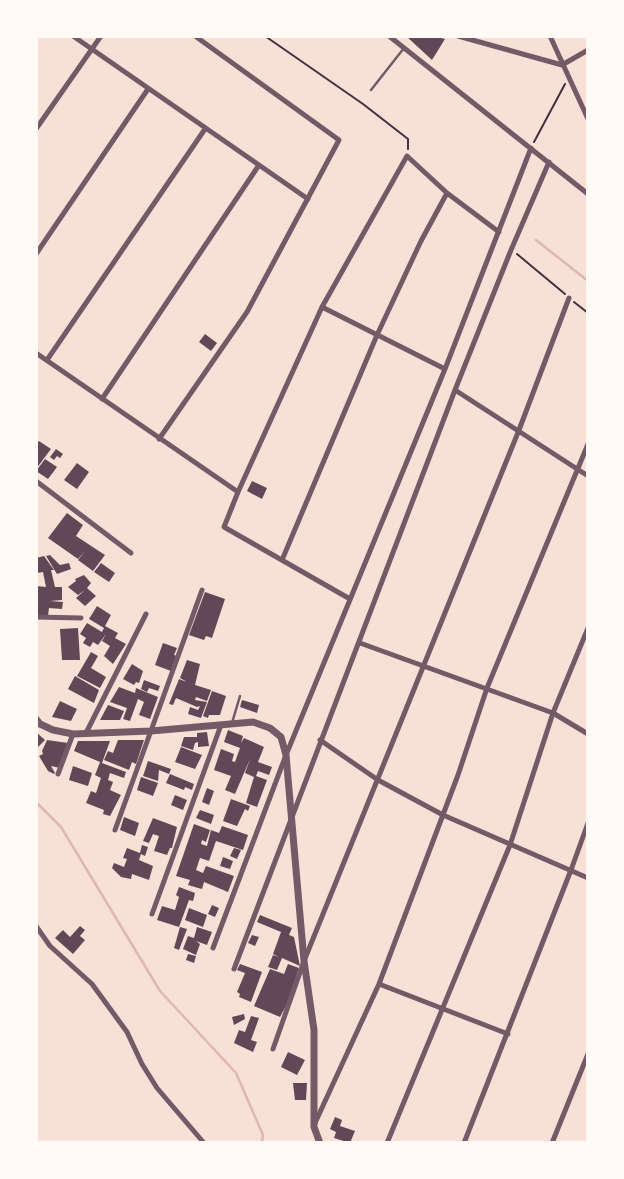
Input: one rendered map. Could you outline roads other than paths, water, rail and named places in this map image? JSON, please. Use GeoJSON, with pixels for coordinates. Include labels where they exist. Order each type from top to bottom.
{"type":"FeatureCollection","features":[{"type":"Feature","properties":{"kind":"street"},"geometry":{"type":"LineString","coordinates":[[73,36],[308,199]]}},
{"type":"Feature","properties":{"kind":"street"},"geometry":{"type":"LineString","coordinates":[[36,129],[101,36]]}},
{"type":"Feature","properties":{"kind":"street"},"geometry":{"type":"LineString","coordinates":[[160,439],[247,312],[339,140],[195,36]]}},
{"type":"Feature","properties":{"kind":"street"},"geometry":{"type":"LineString","coordinates":[[389,36],[588,194]]}},
{"type":"Feature","properties":{"kind":"street"},"geometry":{"type":"LineString","coordinates":[[458,36],[562,65],[588,50]]}},
{"type":"Feature","properties":{"kind":"street"},"geometry":{"type":"LineString","coordinates":[[550,36],[588,119]]}},
{"type":"Feature","properties":{"kind":"street"},"geometry":{"type":"LineString","coordinates":[[36,254],[148,89]]}},
{"type":"Feature","properties":{"kind":"street"},"geometry":{"type":"LineString","coordinates":[[46,360],[205,129]]}},
{"type":"Feature","properties":{"kind":"street"},"geometry":{"type":"LineString","coordinates":[[213,948],[286,755],[445,369],[530,148]]}},
{"type":"Feature","properties":{"kind":"street"},"geometry":{"type":"LineString","coordinates":[[350,599],[224,527],[238,492],[322,307],[408,156],[447,193],[498,232]]}},
{"type":"Feature","properties":{"kind":"street"},"geometry":{"type":"LineString","coordinates":[[234,969],[455,390],[511,250],[549,162]]}},
{"type":"Feature","properties":{"kind":"street"},"geometry":{"type":"LineString","coordinates":[[102,399],[259,166]]}},
{"type":"Feature","properties":{"kind":"street"},"geometry":{"type":"LineString","coordinates":[[282,560],[377,335],[421,241],[447,193]]}},
{"type":"Feature","properties":{"kind":"street"},"geometry":{"type":"LineString","coordinates":[[273,1049],[304,961],[519,430],[569,298]]}},
{"type":"Feature","properties":{"kind":"street"},"geometry":{"type":"LineString","coordinates":[[322,307],[445,369]]}},
{"type":"Feature","properties":{"kind":"street"},"geometry":{"type":"LineString","coordinates":[[36,353],[238,492]]}},
{"type":"Feature","properties":{"kind":"street"},"geometry":{"type":"LineString","coordinates":[[455,390],[588,476]]}},
{"type":"Feature","properties":{"kind":"street"},"geometry":{"type":"LineString","coordinates":[[314,1127],[378,984],[443,815],[487,688],[588,444]]}},
{"type":"Feature","properties":{"kind":"street"},"geometry":{"type":"LineString","coordinates":[[36,481],[131,552]]}},
{"type":"Feature","properties":{"kind":"street"},"geometry":{"type":"LineString","coordinates":[[115,830],[202,590]]}},
{"type":"Feature","properties":{"kind":"street"},"geometry":{"type":"LineString","coordinates":[[86,733],[146,614]]}},
{"type":"Feature","properties":{"kind":"street"},"geometry":{"type":"LineString","coordinates":[[36,617],[81,618]]}},
{"type":"Feature","properties":{"kind":"street"},"geometry":{"type":"LineString","coordinates":[[387,1143],[444,1009],[510,844],[553,713],[588,628]]}},
{"type":"Feature","properties":{"kind":"street"},"geometry":{"type":"LineString","coordinates":[[360,643],[553,713],[588,734]]}},
{"type":"Feature","properties":{"kind":"street"},"geometry":{"type":"LineString","coordinates":[[36,719],[40,724],[53,730],[73,734],[151,731],[253,722],[270,728],[281,736],[286,755],[304,961],[314,1030],[314,1127],[320,1143]]}},
{"type":"Feature","properties":{"kind":"street"},"geometry":{"type":"LineString","coordinates":[[152,914],[222,725]]}},
{"type":"Feature","properties":{"kind":"street"},"geometry":{"type":"LineString","coordinates":[[58,774],[73,734]]}},
{"type":"Feature","properties":{"kind":"street"},"geometry":{"type":"LineString","coordinates":[[320,740],[378,780],[443,815],[588,878]]}},
{"type":"Feature","properties":{"kind":"street"},"geometry":{"type":"LineString","coordinates":[[464,1143],[508,1034],[588,823]]}},
{"type":"Feature","properties":{"kind":"street"},"geometry":{"type":"LineString","coordinates":[[36,926],[50,946],[92,984],[127,1032],[142,1064],[157,1088],[204,1143]]}},
{"type":"Feature","properties":{"kind":"street"},"geometry":{"type":"LineString","coordinates":[[378,984],[508,1034]]}},
{"type":"Feature","properties":{"kind":"street"},"geometry":{"type":"LineString","coordinates":[[552,1143],[588,1054]]}},
{"type":"Feature","properties":{"kind":"lane"},"geometry":{"type":"LineString","coordinates":[[371,90],[404,48]]}},
{"type":"Feature","properties":{"kind":"lane"},"geometry":{"type":"LineString","coordinates":[[232,724],[240,696]]}},
{"type":"Feature","properties":{"kind":"waterway"},"geometry":{"type":"LineString","coordinates":[[536,240],[588,281]]}},
{"type":"Feature","properties":{"kind":"waterway"},"geometry":{"type":"LineString","coordinates":[[36,802],[61,827],[160,991],[236,1073],[263,1135],[262,1143]]}}]}
